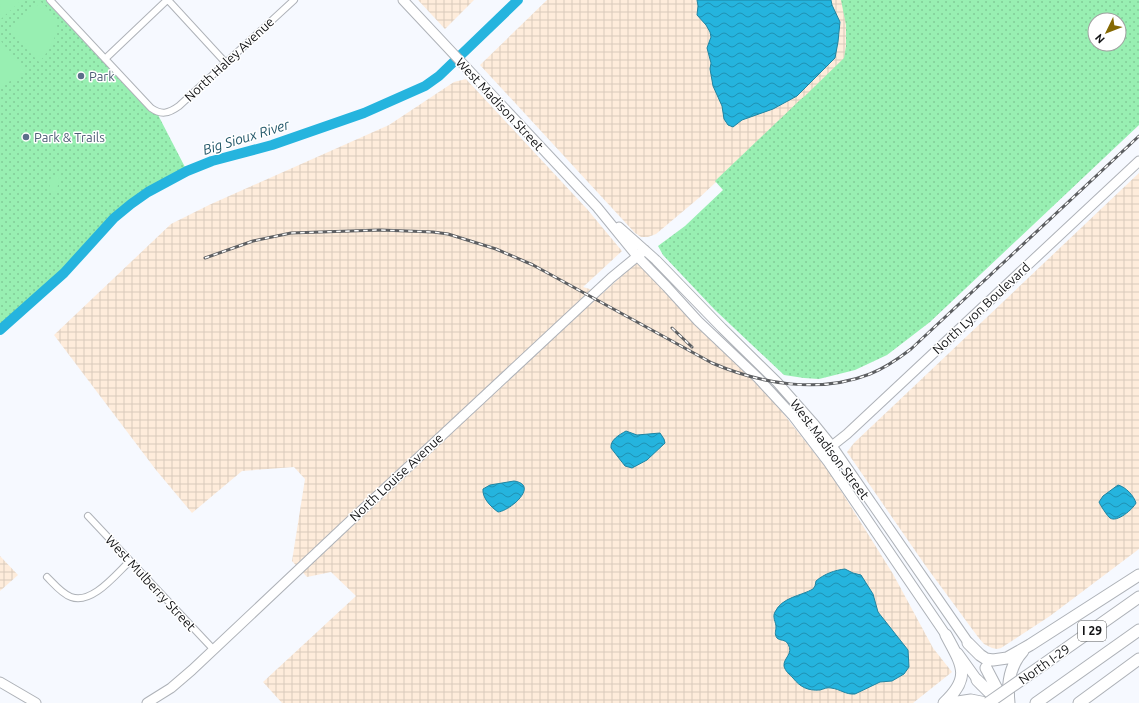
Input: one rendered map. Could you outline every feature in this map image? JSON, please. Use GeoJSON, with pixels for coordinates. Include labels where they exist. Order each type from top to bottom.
{"type":"FeatureCollection","features":[{"type":"Feature","properties":{"kind":"highway"},"geometry":{"type":"LineString","coordinates":[[968,643],[986,659],[993,660],[1007,658],[1030,645],[1139,575]]}},
{"type":"Feature","properties":{"kind":"highway","name":"North I-29"},"geometry":{"type":"LineString","coordinates":[[987,703],[1139,597]]}},
{"type":"Feature","properties":{"kind":"highway","name":"North I-29"},"geometry":{"type":"LineString","coordinates":[[1036,703],[1139,630]]}},
{"type":"Feature","properties":{"kind":"highway"},"geometry":{"type":"LineString","coordinates":[[944,703],[957,689],[962,676],[960,664],[946,635]]}},
{"type":"Feature","properties":{"kind":"highway"},"geometry":{"type":"LineString","coordinates":[[1006,703],[1013,667],[1019,656],[1030,645]]}},
{"type":"Feature","properties":{"kind":"highway"},"geometry":{"type":"LineString","coordinates":[[1079,703],[1139,659]]}},
{"type":"Feature","properties":{"kind":"highway"},"geometry":{"type":"LineString","coordinates":[[986,668],[1006,703]]}},
{"type":"Feature","properties":{"kind":"highway"},"geometry":{"type":"LineString","coordinates":[[977,680],[1006,703]]}},
{"type":"Feature","properties":{"kind":"highway"},"geometry":{"type":"LineString","coordinates":[[951,703],[971,700],[987,703]]}},
{"type":"Feature","properties":{"kind":"main road","name":"West Madison Street"},"geometry":{"type":"LineString","coordinates":[[409,2],[435,34],[641,253],[698,321],[769,390],[793,416],[822,454],[993,703]]}},
{"type":"Feature","properties":{"kind":"main road","name":"North Lyon Boulevard"},"geometry":{"type":"LineString","coordinates":[[822,454],[1139,161]]}},
{"type":"Feature","properties":{"kind":"main road","name":"West Madison Street"},"geometry":{"type":"LineString","coordinates":[[641,253],[656,260],[777,382],[815,425],[832,446],[986,668]]}},
{"type":"Feature","properties":{"kind":"main road","name":"North Louise Avenue"},"geometry":{"type":"LineString","coordinates":[[154,702],[179,682],[214,650],[348,522],[601,287],[641,253]]}},
{"type":"Feature","properties":{"kind":"main road"},"geometry":{"type":"LineString","coordinates":[[0,684],[36,703]]}},
{"type":"Feature","properties":{"kind":"street"},"geometry":{"type":"LineString","coordinates":[[50,0],[105,59],[168,0],[225,62]]}},
{"type":"Feature","properties":{"kind":"street","name":"North Haley Avenue"},"geometry":{"type":"LineString","coordinates":[[105,59],[151,108],[162,113],[167,113],[179,106],[289,1]]}},
{"type":"Feature","properties":{"kind":"street","name":"West Mulberry Street"},"geometry":{"type":"LineString","coordinates":[[88,516],[214,650]]}},
{"type":"Feature","properties":{"kind":"street"},"geometry":{"type":"LineString","coordinates":[[47,577],[67,595],[75,598],[84,598],[97,592],[130,561]]}},
{"type":"Feature","properties":{"kind":"shaded area"},"geometry":{"type":"Polygon","coordinates":[[[418,0],[474,0],[445,29],[418,0]]]}},
{"type":"Feature","properties":{"kind":"shaded area"},"geometry":{"type":"Polygon","coordinates":[[[547,0],[875,0],[892,18],[700,197],[656,234],[648,237],[641,237],[635,233],[480,65],[547,0]]]}},
{"type":"Feature","properties":{"kind":"shaded area"},"geometry":{"type":"Polygon","coordinates":[[[466,79],[587,209],[622,251],[583,287],[603,293],[637,262],[763,388],[828,470],[893,574],[933,648],[952,672],[913,703],[282,703],[263,682],[356,596],[331,572],[307,577],[292,561],[305,479],[294,467],[242,471],[192,513],[156,470],[54,335],[171,224],[209,205],[389,125],[454,82],[466,79]]]}},
{"type":"Feature","properties":{"kind":"shaded area"},"geometry":{"type":"Polygon","coordinates":[[[1139,173],[1139,549],[1050,616],[1001,648],[992,648],[984,644],[978,637],[925,565],[847,452],[854,443],[1139,173]]]}},
{"type":"Feature","properties":{"kind":"shaded area"},"geometry":{"type":"Polygon","coordinates":[[[0,556],[18,575],[0,591],[0,556]]]}},
{"type":"Feature","properties":{"kind":"green space"},"geometry":{"type":"Polygon","coordinates":[[[0,0],[51,0],[156,111],[187,171],[148,192],[114,218],[64,273],[0,330],[0,0]]]}},
{"type":"Feature","properties":{"kind":"green space"},"geometry":{"type":"Polygon","coordinates":[[[0,0],[22,0],[1,19],[0,0]]]}},
{"type":"Feature","properties":{"kind":"green space"},"geometry":{"type":"Polygon","coordinates":[[[841,0],[1139,0],[1139,125],[930,322],[887,355],[855,370],[819,379],[784,375],[715,310],[663,255],[658,246],[685,226],[723,190],[715,181],[844,58],[846,46],[846,25],[841,0]]]}},
{"type":"Feature","properties":{"kind":"green space"},"geometry":{"type":"Polygon","coordinates":[[[41,2],[53,16],[57,29],[51,45],[39,62],[11,33],[11,28],[41,2]]]}},
{"type":"Feature","properties":{"kind":"green space"},"geometry":{"type":"Polygon","coordinates":[[[0,41],[25,72],[16,79],[0,85],[0,41]]]}},
{"type":"Feature","properties":{"kind":"green space"},"geometry":{"type":"Polygon","coordinates":[[[51,176],[59,177],[57,192],[49,191],[51,176]]]}},
{"type":"Feature","properties":{"kind":"water"},"geometry":{"type":"Polygon","coordinates":[[[697,0],[831,0],[840,22],[835,58],[797,96],[773,109],[742,120],[733,127],[728,125],[724,119],[722,106],[713,86],[710,69],[711,63],[707,48],[711,37],[706,25],[697,15],[697,0]]]}},
{"type":"Feature","properties":{"kind":"water"},"geometry":{"type":"Polygon","coordinates":[[[626,431],[637,435],[660,433],[665,443],[647,460],[632,468],[625,466],[611,448],[611,445],[616,438],[626,431]]]}},
{"type":"Feature","properties":{"kind":"water"},"geometry":{"type":"Polygon","coordinates":[[[514,481],[521,483],[524,487],[524,492],[515,503],[503,511],[498,512],[485,499],[483,489],[490,485],[514,481]]]}},
{"type":"Feature","properties":{"kind":"water"},"geometry":{"type":"Polygon","coordinates":[[[1118,485],[1129,492],[1136,503],[1132,509],[1124,515],[1117,519],[1113,519],[1108,516],[1099,502],[1103,496],[1118,485]]]}},
{"type":"Feature","properties":{"kind":"water"},"geometry":{"type":"Polygon","coordinates":[[[845,569],[861,575],[873,594],[878,612],[908,650],[909,667],[904,674],[892,681],[880,682],[855,694],[849,694],[830,688],[820,690],[808,689],[798,684],[784,666],[790,651],[790,647],[787,642],[776,637],[774,614],[782,603],[813,589],[816,581],[822,576],[834,571],[845,569]]]}},
{"type":"Feature","properties":{"kind":"waterway","name":"Big Sioux River"},"geometry":{"type":"LineString","coordinates":[[0,330],[64,273],[114,218],[148,192],[187,171],[212,161],[272,145],[364,113],[425,86],[439,76],[518,0]]}},
{"type":"Feature","properties":{"kind":"railway"},"geometry":{"type":"LineString","coordinates":[[205,258],[253,241],[291,233],[380,230],[448,234],[496,249],[533,265],[712,363],[770,381],[790,384],[831,384],[851,380],[876,372],[911,349],[1139,136]]}},
{"type":"Feature","properties":{"kind":"railway"},"geometry":{"type":"LineString","coordinates":[[672,328],[692,347]]}},
{"type":"Feature","properties":{"kind":"place","name":"Park"},"geometry":{"type":"Point","coordinates":[81,76]}},
{"type":"Feature","properties":{"kind":"place","name":"Park & Trails"},"geometry":{"type":"Point","coordinates":[26,137]}}]}
